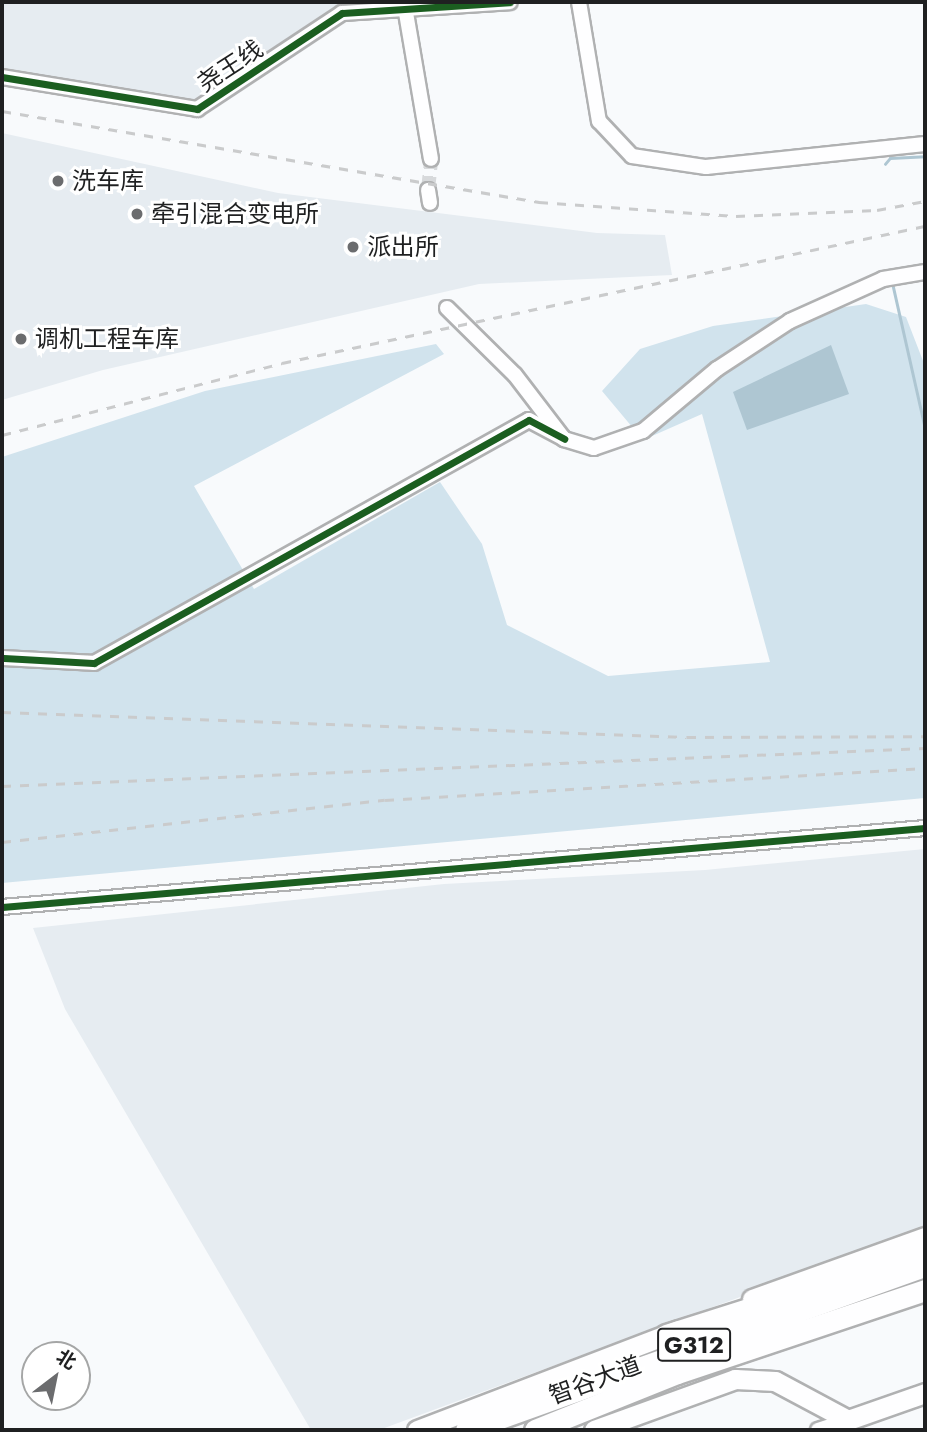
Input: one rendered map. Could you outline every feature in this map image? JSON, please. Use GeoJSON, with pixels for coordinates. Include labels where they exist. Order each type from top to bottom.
{"type":"FeatureCollection","features":[{"type":"Feature","properties":{"kind":"highway"},"geometry":{"type":"LineString","coordinates":[[666,1335],[925,1253]]}},
{"type":"Feature","properties":{"kind":"highway","name":"智谷大道"},"geometry":{"type":"LineString","coordinates":[[466,1430],[925,1266]]}},
{"type":"Feature","properties":{"kind":"highway"},"geometry":{"type":"LineString","coordinates":[[570,1430],[925,1291]]}},
{"type":"Feature","properties":{"kind":"highway","name":"智谷大道"},"geometry":{"type":"LineString","coordinates":[[536,1430],[677,1373],[925,1291]]}},
{"type":"Feature","properties":{"kind":"main road"},"geometry":{"type":"LineString","coordinates":[[417,1430],[666,1335],[793,1282],[925,1237]]}},
{"type":"Feature","properties":{"kind":"main road"},"geometry":{"type":"LineString","coordinates":[[594,1430],[714,1386],[757,1377],[848,1420],[925,1393]]}},
{"type":"Feature","properties":{"kind":"street","name":"尧王线"},"geometry":{"type":"LineString","coordinates":[[2,77],[197,109],[342,13],[510,2]]}},
{"type":"Feature","properties":{"kind":"street"},"geometry":{"type":"LineString","coordinates":[[579,2],[599,121],[632,156],[706,167],[925,144]]}},
{"type":"Feature","properties":{"kind":"street"},"geometry":{"type":"LineString","coordinates":[[405,7],[431,159]]}},
{"type":"Feature","properties":{"kind":"street"},"geometry":{"type":"LineString","coordinates":[[2,658],[94,663],[529,420],[564,439],[594,448],[643,431],[716,369],[790,321],[883,278],[925,272]]}},
{"type":"Feature","properties":{"kind":"street"},"geometry":{"type":"LineString","coordinates":[[447,308],[516,375],[564,439]]}},
{"type":"Feature","properties":{"kind":"street"},"geometry":{"type":"LineString","coordinates":[[2,907],[925,828]]}},
{"type":"Feature","properties":{"kind":"street"},"geometry":{"type":"LineString","coordinates":[[818,1430],[848,1420]]}},
{"type":"Feature","properties":{"kind":"shaded area"},"geometry":{"type":"Polygon","coordinates":[[[2,2],[345,2],[193,104],[2,74],[2,2]]]}},
{"type":"Feature","properties":{"kind":"shaded area"},"geometry":{"type":"Polygon","coordinates":[[[2,133],[278,193],[597,233],[665,235],[672,275],[479,284],[103,370],[2,400],[2,133]]]}},
{"type":"Feature","properties":{"kind":"shaded area"},"geometry":{"type":"Polygon","coordinates":[[[866,304],[906,317],[925,366],[925,798],[2,883],[2,457],[205,391],[436,344],[444,354],[194,486],[254,589],[440,482],[482,544],[507,625],[608,676],[770,662],[702,414],[643,440],[602,391],[640,349],[713,326],[866,304]]]}},
{"type":"Feature","properties":{"kind":"shaded area"},"geometry":{"type":"Polygon","coordinates":[[[925,849],[925,1229],[379,1430],[311,1430],[65,1009],[33,928],[444,884],[705,870],[925,849]]]}},
{"type":"Feature","properties":{"kind":"water"},"geometry":{"type":"Polygon","coordinates":[[[831,345],[849,394],[747,430],[733,392],[831,345]]]}},
{"type":"Feature","properties":{"kind":"waterway"},"geometry":{"type":"LineString","coordinates":[[885,164],[890,158],[925,156]]}},
{"type":"Feature","properties":{"kind":"waterway"},"geometry":{"type":"LineString","coordinates":[[893,285],[925,427]]}},
{"type":"Feature","properties":{"kind":"tunnel"},"geometry":{"type":"LineString","coordinates":[[428,190],[431,159]]}},
{"type":"Feature","properties":{"kind":"railway"},"geometry":{"type":"LineString","coordinates":[[2,111],[539,202],[736,216],[877,210],[925,201]]}},
{"type":"Feature","properties":{"kind":"railway"},"geometry":{"type":"LineString","coordinates":[[2,435],[282,363],[925,226]]}},
{"type":"Feature","properties":{"kind":"railway"},"geometry":{"type":"LineString","coordinates":[[2,712],[687,737],[925,736]]}},
{"type":"Feature","properties":{"kind":"railway"},"geometry":{"type":"LineString","coordinates":[[2,786],[925,748]]}},
{"type":"Feature","properties":{"kind":"railway"},"geometry":{"type":"LineString","coordinates":[[2,842],[385,800],[925,768]]}},
{"type":"Feature","properties":{"kind":"cycle path"},"geometry":{"type":"LineString","coordinates":[[2,77],[197,109],[342,13],[510,2]]}},
{"type":"Feature","properties":{"kind":"cycle path"},"geometry":{"type":"LineString","coordinates":[[2,658],[94,663],[529,420],[564,439]]}},
{"type":"Feature","properties":{"kind":"cycle path"},"geometry":{"type":"LineString","coordinates":[[2,907],[925,828]]}},
{"type":"Feature","properties":{"kind":"place","name":"洗车库"},"geometry":{"type":"Point","coordinates":[58,181]}},
{"type":"Feature","properties":{"kind":"place","name":"牵引混合变电所"},"geometry":{"type":"Point","coordinates":[137,214]}},
{"type":"Feature","properties":{"kind":"place","name":"派出所"},"geometry":{"type":"Point","coordinates":[353,247]}},
{"type":"Feature","properties":{"kind":"place","name":"调机工程车库"},"geometry":{"type":"Point","coordinates":[21,339]}}]}
